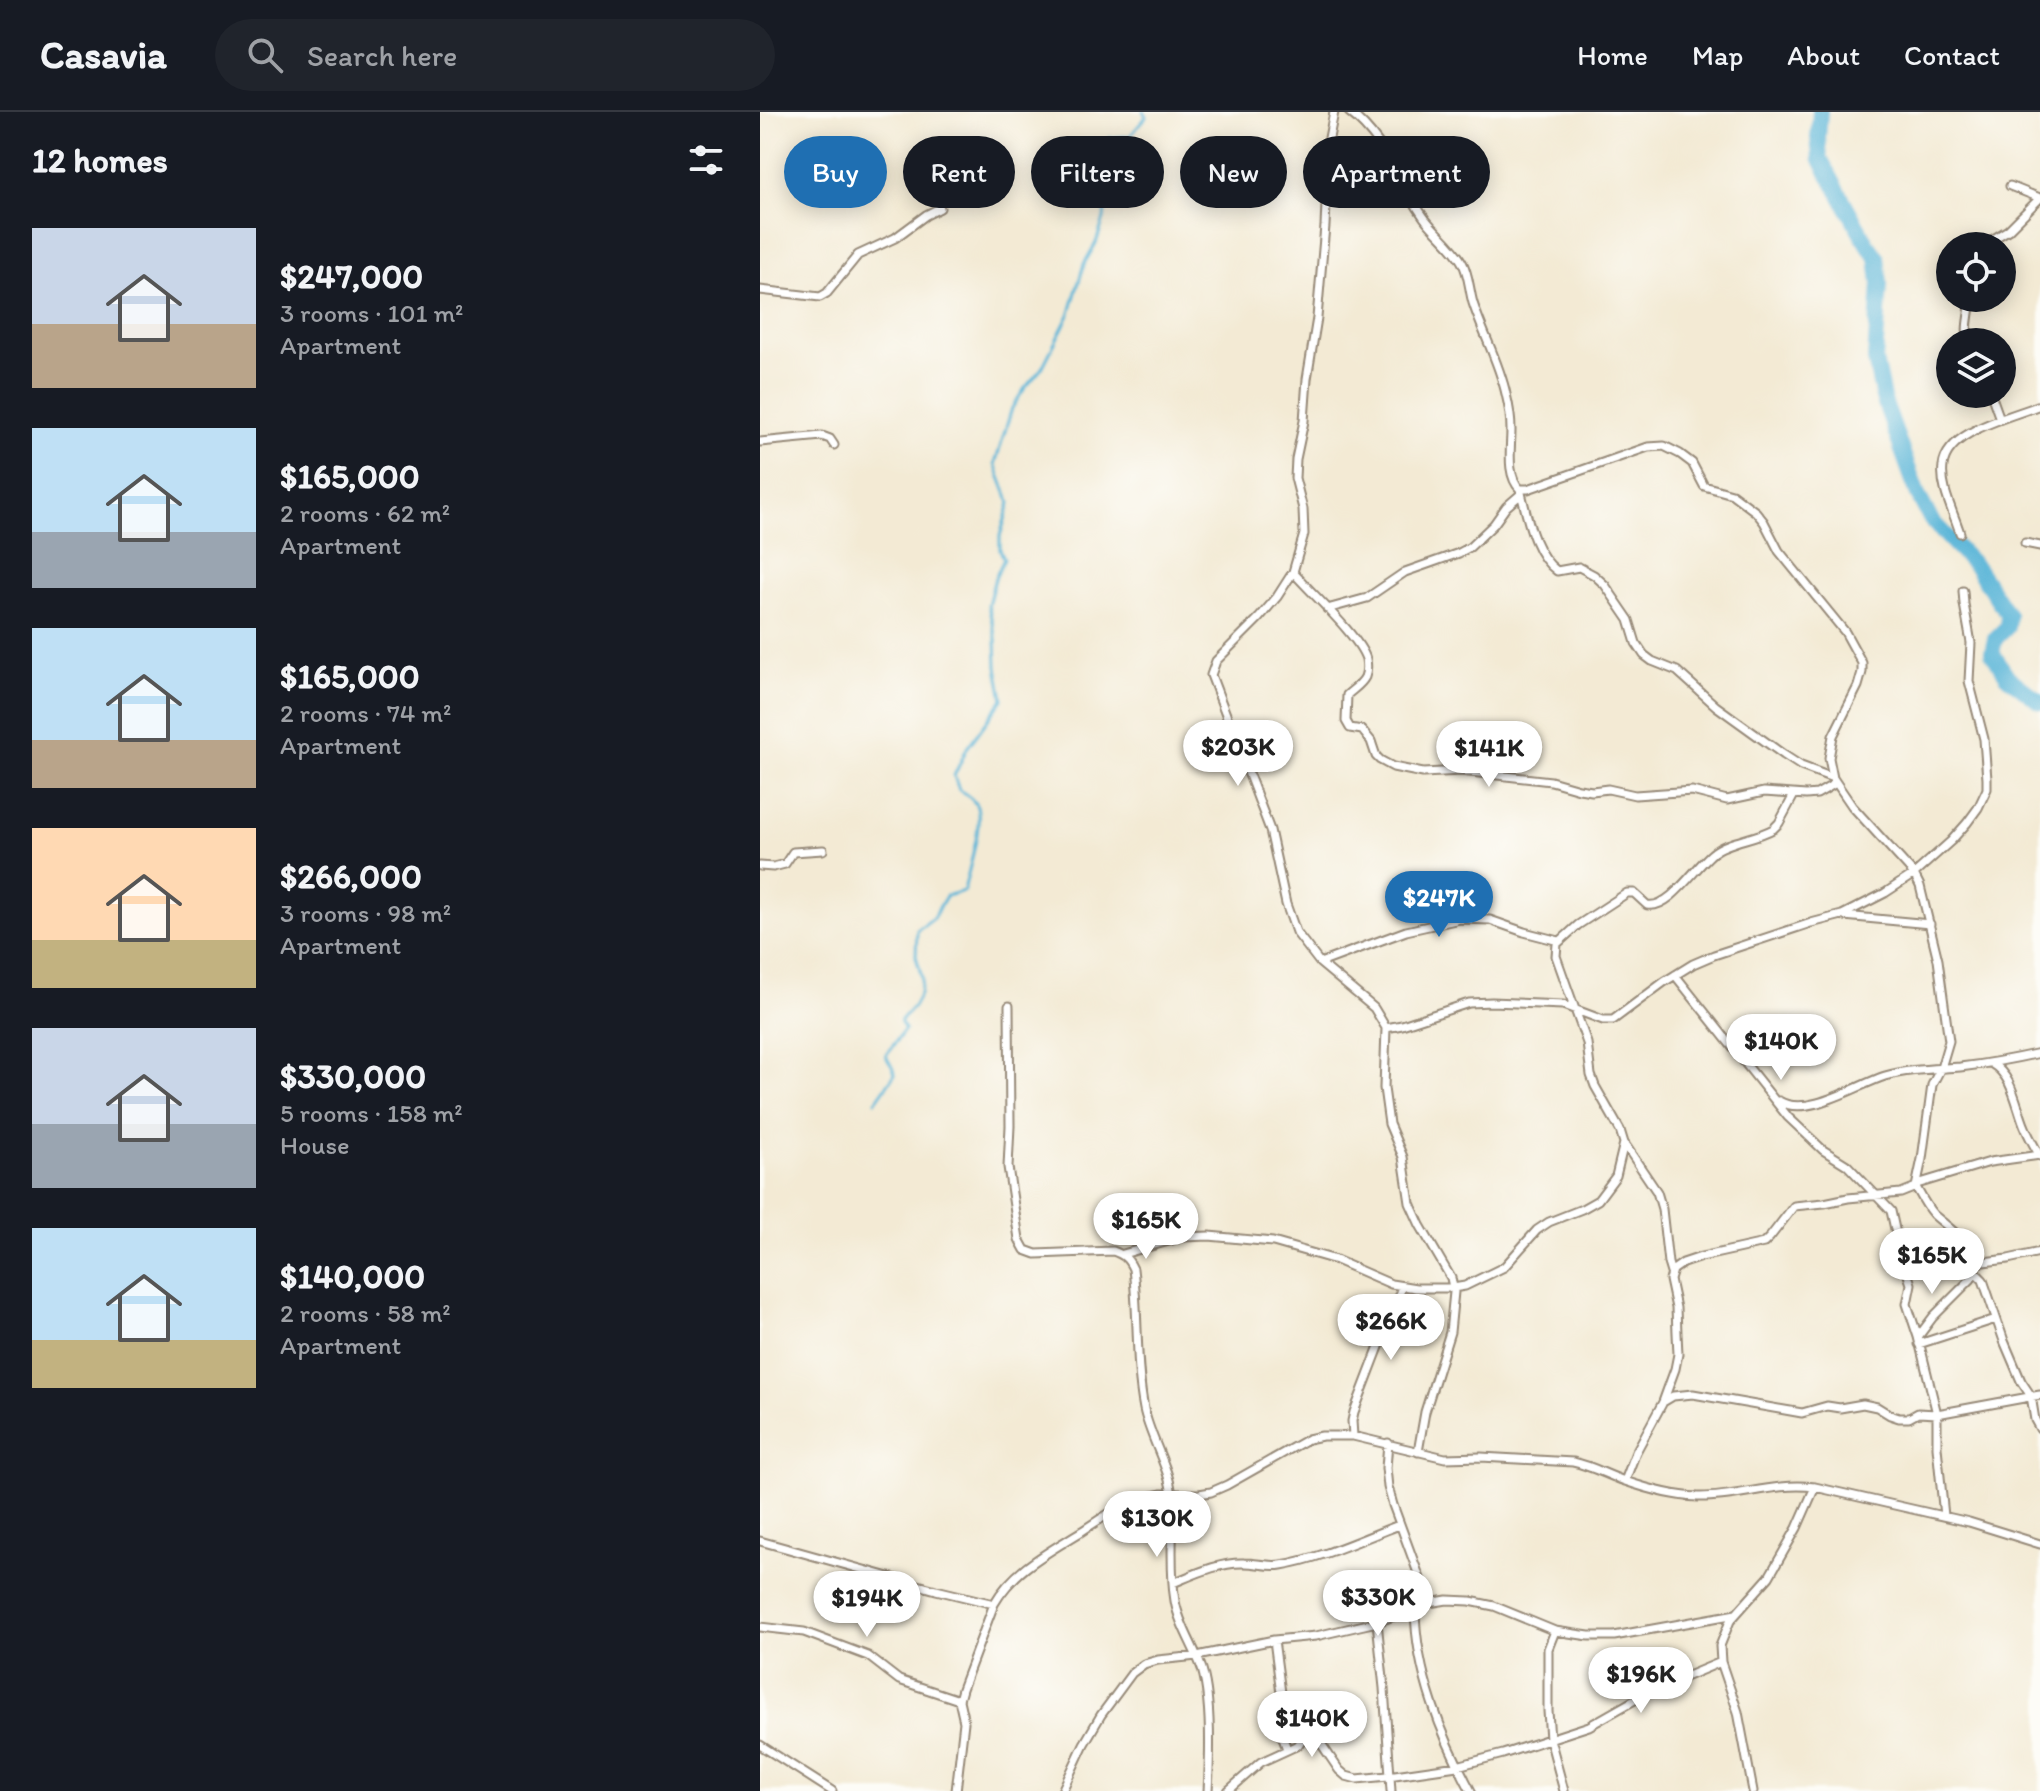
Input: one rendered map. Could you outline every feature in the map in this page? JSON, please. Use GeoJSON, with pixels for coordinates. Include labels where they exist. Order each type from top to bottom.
{"type":"FeatureCollection","features":[{"type":"Feature","properties":{"kind":"street"},"geometry":{"type":"LineString","coordinates":[[1334,112],[1329,138],[1317,318],[1296,459],[1295,478],[1303,509],[1304,534],[1293,572],[1277,597],[1216,661],[1211,675],[1270,830],[1296,932],[1320,963],[1374,1008],[1386,1028],[1384,1088],[1389,1124],[1401,1148],[1410,1203],[1447,1270],[1453,1288],[1450,1332],[1425,1412],[1418,1452]]}},
{"type":"Feature","properties":{"kind":"street"},"geometry":{"type":"LineString","coordinates":[[1349,112],[1374,135],[1426,219],[1466,270],[1473,302],[1510,411],[1510,455],[1514,483],[1540,551],[1549,565],[1557,571],[1579,567],[1603,582],[1629,620],[1636,643],[1644,655],[1677,671],[1716,706],[1784,755],[1834,780]]}},
{"type":"Feature","properties":{"kind":"street"},"geometry":{"type":"LineString","coordinates":[[2005,232],[2040,198],[2010,186]]}},
{"type":"Feature","properties":{"kind":"street"},"geometry":{"type":"LineString","coordinates":[[760,290],[820,297],[827,293],[858,255],[895,238],[940,208]]}},
{"type":"Feature","properties":{"kind":"street"},"geometry":{"type":"LineString","coordinates":[[1960,533],[1949,506],[1943,466],[1947,454],[1968,435],[2000,419],[2040,405]]}},
{"type":"Feature","properties":{"kind":"street"},"geometry":{"type":"LineString","coordinates":[[1996,408],[2000,419]]}},
{"type":"Feature","properties":{"kind":"street"},"geometry":{"type":"LineString","coordinates":[[760,442],[822,436],[834,445]]}},
{"type":"Feature","properties":{"kind":"street"},"geometry":{"type":"LineString","coordinates":[[1327,609],[1367,598],[1405,572],[1470,547],[1520,492],[1635,450],[1656,446],[1673,449],[1692,463],[1704,486],[1732,494],[1756,512],[1779,551],[1845,632],[1862,663],[1858,686],[1839,721],[1830,747],[1834,780],[1852,806],[1914,874],[1920,886],[1938,960],[1949,1041],[1932,1085],[1916,1185],[1931,1212],[1969,1248],[2021,1381],[2031,1396],[2035,1420],[2040,1429]]}},
{"type":"Feature","properties":{"kind":"street"},"geometry":{"type":"LineString","coordinates":[[2025,543],[2040,546]]}},
{"type":"Feature","properties":{"kind":"street"},"geometry":{"type":"LineString","coordinates":[[1293,572],[1357,643],[1366,660],[1365,677],[1347,695],[1346,721],[1350,728],[1362,730],[1371,741],[1376,756],[1393,767],[1423,773],[1461,771],[1551,781],[1579,789],[1608,789],[1635,795],[1692,791],[1727,800],[1764,792],[1817,794],[1834,780]]}},
{"type":"Feature","properties":{"kind":"street"},"geometry":{"type":"LineString","coordinates":[[1386,1028],[1469,1003],[1492,1002],[1563,1005],[1603,1020],[1613,1020],[1675,975],[1714,955],[1842,915],[1914,874],[1967,823],[1987,789],[1985,750],[1969,681],[1971,643],[1963,591]]}},
{"type":"Feature","properties":{"kind":"street"},"geometry":{"type":"LineString","coordinates":[[1009,1006],[1008,1167],[1019,1239],[1025,1250],[1036,1254],[1113,1251],[1123,1254],[1183,1237],[1209,1236],[1273,1242],[1336,1260],[1376,1279],[1402,1287],[1453,1288],[1480,1280],[1504,1267],[1537,1230],[1598,1200],[1616,1176],[1623,1136],[1591,1075],[1587,1043],[1556,956],[1555,948],[1559,941],[1627,893],[1634,893],[1647,905],[1655,906],[1688,881],[1713,852],[1773,829],[1794,795]]}},
{"type":"Feature","properties":{"kind":"street"},"geometry":{"type":"LineString","coordinates":[[760,866],[785,864],[793,852],[823,850]]}},
{"type":"Feature","properties":{"kind":"street"},"geometry":{"type":"LineString","coordinates":[[1842,915],[1930,924]]}},
{"type":"Feature","properties":{"kind":"street"},"geometry":{"type":"LineString","coordinates":[[1320,963],[1406,931],[1460,919],[1490,920],[1559,941]]}},
{"type":"Feature","properties":{"kind":"street"},"geometry":{"type":"LineString","coordinates":[[1675,975],[1788,1117],[1823,1150],[1847,1165],[1891,1211],[1911,1284],[1907,1304],[1937,1414],[1944,1516]]}},
{"type":"Feature","properties":{"kind":"street"},"geometry":{"type":"LineString","coordinates":[[1775,1099],[1788,1105],[1805,1105],[1889,1075],[1991,1064],[2040,1053]]}},
{"type":"Feature","properties":{"kind":"street"},"geometry":{"type":"LineString","coordinates":[[1625,1481],[1636,1452],[1663,1402],[1675,1369],[1678,1354],[1676,1308],[1670,1280],[1673,1270],[1683,1263],[1764,1243],[1794,1206],[1901,1193],[1916,1185],[1990,1162],[2040,1155],[2025,1128],[2008,1081],[2000,1069],[1991,1064]]}},
{"type":"Feature","properties":{"kind":"street"},"geometry":{"type":"LineString","coordinates":[[1624,1143],[1657,1192],[1671,1275]]}},
{"type":"Feature","properties":{"kind":"street"},"geometry":{"type":"LineString","coordinates":[[1975,1267],[2040,1252]]}},
{"type":"Feature","properties":{"kind":"street"},"geometry":{"type":"LineString","coordinates":[[1123,1254],[1133,1269],[1140,1389],[1145,1414],[1172,1493],[1175,1603],[1203,1672],[1210,1757],[1208,1791]]}},
{"type":"Feature","properties":{"kind":"street"},"geometry":{"type":"LineString","coordinates":[[1918,1340],[1933,1317],[1971,1279],[1975,1267]]}},
{"type":"Feature","properties":{"kind":"street"},"geometry":{"type":"LineString","coordinates":[[1353,1436],[1354,1412],[1402,1287]]}},
{"type":"Feature","properties":{"kind":"street"},"geometry":{"type":"LineString","coordinates":[[1918,1340],[1996,1319]]}},
{"type":"Feature","properties":{"kind":"street"},"geometry":{"type":"LineString","coordinates":[[1663,1402],[1673,1396],[1693,1394],[1802,1413],[1827,1406],[1840,1408],[1863,1404],[1899,1418],[1909,1418],[1918,1413],[1937,1414],[2040,1395]]}},
{"type":"Feature","properties":{"kind":"street"},"geometry":{"type":"LineString","coordinates":[[956,1791],[964,1722],[959,1700],[994,1604],[1015,1577],[1044,1553],[1126,1504],[1172,1493],[1211,1492],[1308,1439],[1353,1436],[1445,1458],[1573,1462],[1625,1481],[1697,1497],[1716,1497],[1788,1485],[1815,1487],[1944,1516],[2040,1544]]}},
{"type":"Feature","properties":{"kind":"street"},"geometry":{"type":"LineString","coordinates":[[1388,1443],[1388,1487],[1429,1603]]}},
{"type":"Feature","properties":{"kind":"street"},"geometry":{"type":"LineString","coordinates":[[1753,1791],[1738,1712],[1721,1662],[1720,1646],[1736,1614],[1769,1577],[1797,1528],[1815,1487]]}},
{"type":"Feature","properties":{"kind":"street"},"geometry":{"type":"LineString","coordinates":[[1173,1583],[1227,1564],[1241,1562],[1268,1566],[1290,1563],[1399,1525]]}},
{"type":"Feature","properties":{"kind":"street"},"geometry":{"type":"LineString","coordinates":[[760,1541],[994,1604]]}},
{"type":"Feature","properties":{"kind":"street"},"geometry":{"type":"LineString","coordinates":[[1065,1790],[1084,1744],[1101,1715],[1132,1673],[1144,1664],[1274,1640],[1316,1636],[1377,1622],[1429,1603],[1447,1600],[1494,1606],[1555,1631],[1589,1636],[1614,1636],[1736,1614]]}},
{"type":"Feature","properties":{"kind":"street"},"geometry":{"type":"LineString","coordinates":[[1415,1609],[1415,1628],[1425,1680],[1457,1766],[1471,1791]]}},
{"type":"Feature","properties":{"kind":"street"},"geometry":{"type":"LineString","coordinates":[[1377,1622],[1391,1791]]}},
{"type":"Feature","properties":{"kind":"street"},"geometry":{"type":"LineString","coordinates":[[760,1627],[812,1635],[868,1656],[899,1680],[959,1700]]}},
{"type":"Feature","properties":{"kind":"street"},"geometry":{"type":"LineString","coordinates":[[1555,1631],[1548,1649],[1548,1711],[1550,1739],[1564,1791]]}},
{"type":"Feature","properties":{"kind":"street"},"geometry":{"type":"LineString","coordinates":[[1274,1640],[1281,1693],[1278,1725],[1287,1749]]}},
{"type":"Feature","properties":{"kind":"street"},"geometry":{"type":"LineString","coordinates":[[1228,1791],[1261,1762],[1298,1745],[1303,1738],[1316,1736],[1339,1770],[1357,1779],[1457,1766],[1589,1726],[1647,1693],[1721,1662]]}},
{"type":"Feature","properties":{"kind":"street"},"geometry":{"type":"LineString","coordinates":[[760,1745],[832,1791]]}},
{"type":"Feature","properties":{"kind":"waterway"},"geometry":{"type":"LineString","coordinates":[[876,1101],[895,1074],[886,1055],[905,1029],[901,1020],[920,994],[922,978],[916,956],[917,930],[933,918],[946,896],[964,891],[977,836],[978,815],[977,807],[959,790],[954,776],[967,748],[1003,699],[996,638],[988,605],[1004,559],[1000,536],[1010,503],[995,464],[1012,408],[1042,368],[1070,313],[1084,264],[1096,243],[1104,219],[1107,192],[1103,147],[1109,138],[1130,136],[1146,117],[1144,112]]}},
{"type":"Feature","properties":{"kind":"waterway"},"geometry":{"type":"LineString","coordinates":[[1820,112],[1820,158],[1877,257],[1880,283],[1875,360],[1883,398],[1918,495],[1931,520],[1977,568],[2008,615],[2007,627],[1995,639],[1992,653],[2008,677],[2040,702]]}}]}
